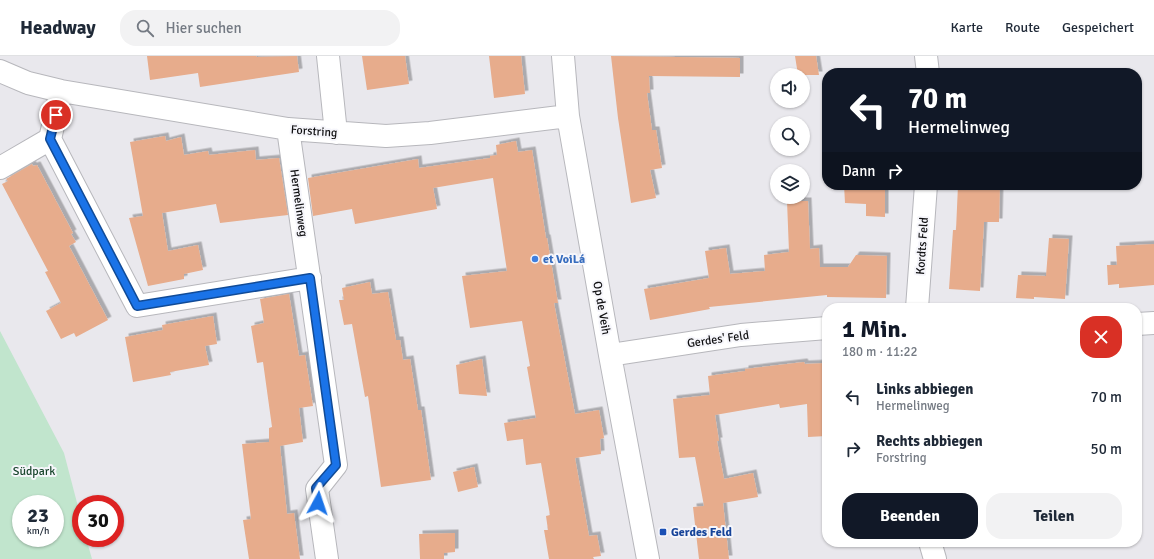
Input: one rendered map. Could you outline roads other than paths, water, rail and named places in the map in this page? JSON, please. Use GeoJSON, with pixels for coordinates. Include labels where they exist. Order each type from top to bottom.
{"type":"FeatureCollection","features":[{"type":"Feature","properties":{"kind":"street"},"geometry":{"type":"LineString","coordinates":[[328,56],[336,133]]}},
{"type":"Feature","properties":{"kind":"street","name":"Op de Veih"},"geometry":{"type":"LineString","coordinates":[[563,56],[568,116],[648,559]]}},
{"type":"Feature","properties":{"kind":"street"},"geometry":{"type":"LineString","coordinates":[[926,56],[927,68]]}},
{"type":"Feature","properties":{"kind":"street","name":"Forstring"},"geometry":{"type":"LineString","coordinates":[[0,71],[28,83],[61,91],[288,129],[336,133],[386,136],[430,133],[568,116]]}},
{"type":"Feature","properties":{"kind":"street"},"geometry":{"type":"LineString","coordinates":[[61,91],[50,139],[137,306],[310,278]]}},
{"type":"Feature","properties":{"kind":"street","name":"Hermelinweg"},"geometry":{"type":"LineString","coordinates":[[288,129],[336,465],[316,488],[326,559]]}},
{"type":"Feature","properties":{"kind":"street"},"geometry":{"type":"LineString","coordinates":[[0,168],[50,139]]}},
{"type":"Feature","properties":{"kind":"street","name":"Kordts Feld"},"geometry":{"type":"LineString","coordinates":[[918,303],[926,190]]}},
{"type":"Feature","properties":{"kind":"street"},"geometry":{"type":"LineString","coordinates":[[1142,324],[1154,323]]}},
{"type":"Feature","properties":{"kind":"street","name":"Gerdes' Feld"},"geometry":{"type":"LineString","coordinates":[[610,355],[741,335],[822,328]]}},
{"type":"Feature","properties":{"kind":"street"},"geometry":{"type":"LineString","coordinates":[[931,547],[935,559]]}},
{"type":"Feature","properties":{"kind":"place","name":"et VoiLá"},"geometry":{"type":"Point","coordinates":[535,259]}},
{"type":"Feature","properties":{"kind":"place","name":"Gerdes Feld"},"geometry":{"type":"Point","coordinates":[663,532]}},
{"type":"Feature","properties":{"kind":"park label","name":"Südpark"},"geometry":{"type":"Point","coordinates":[34,471]}}]}
